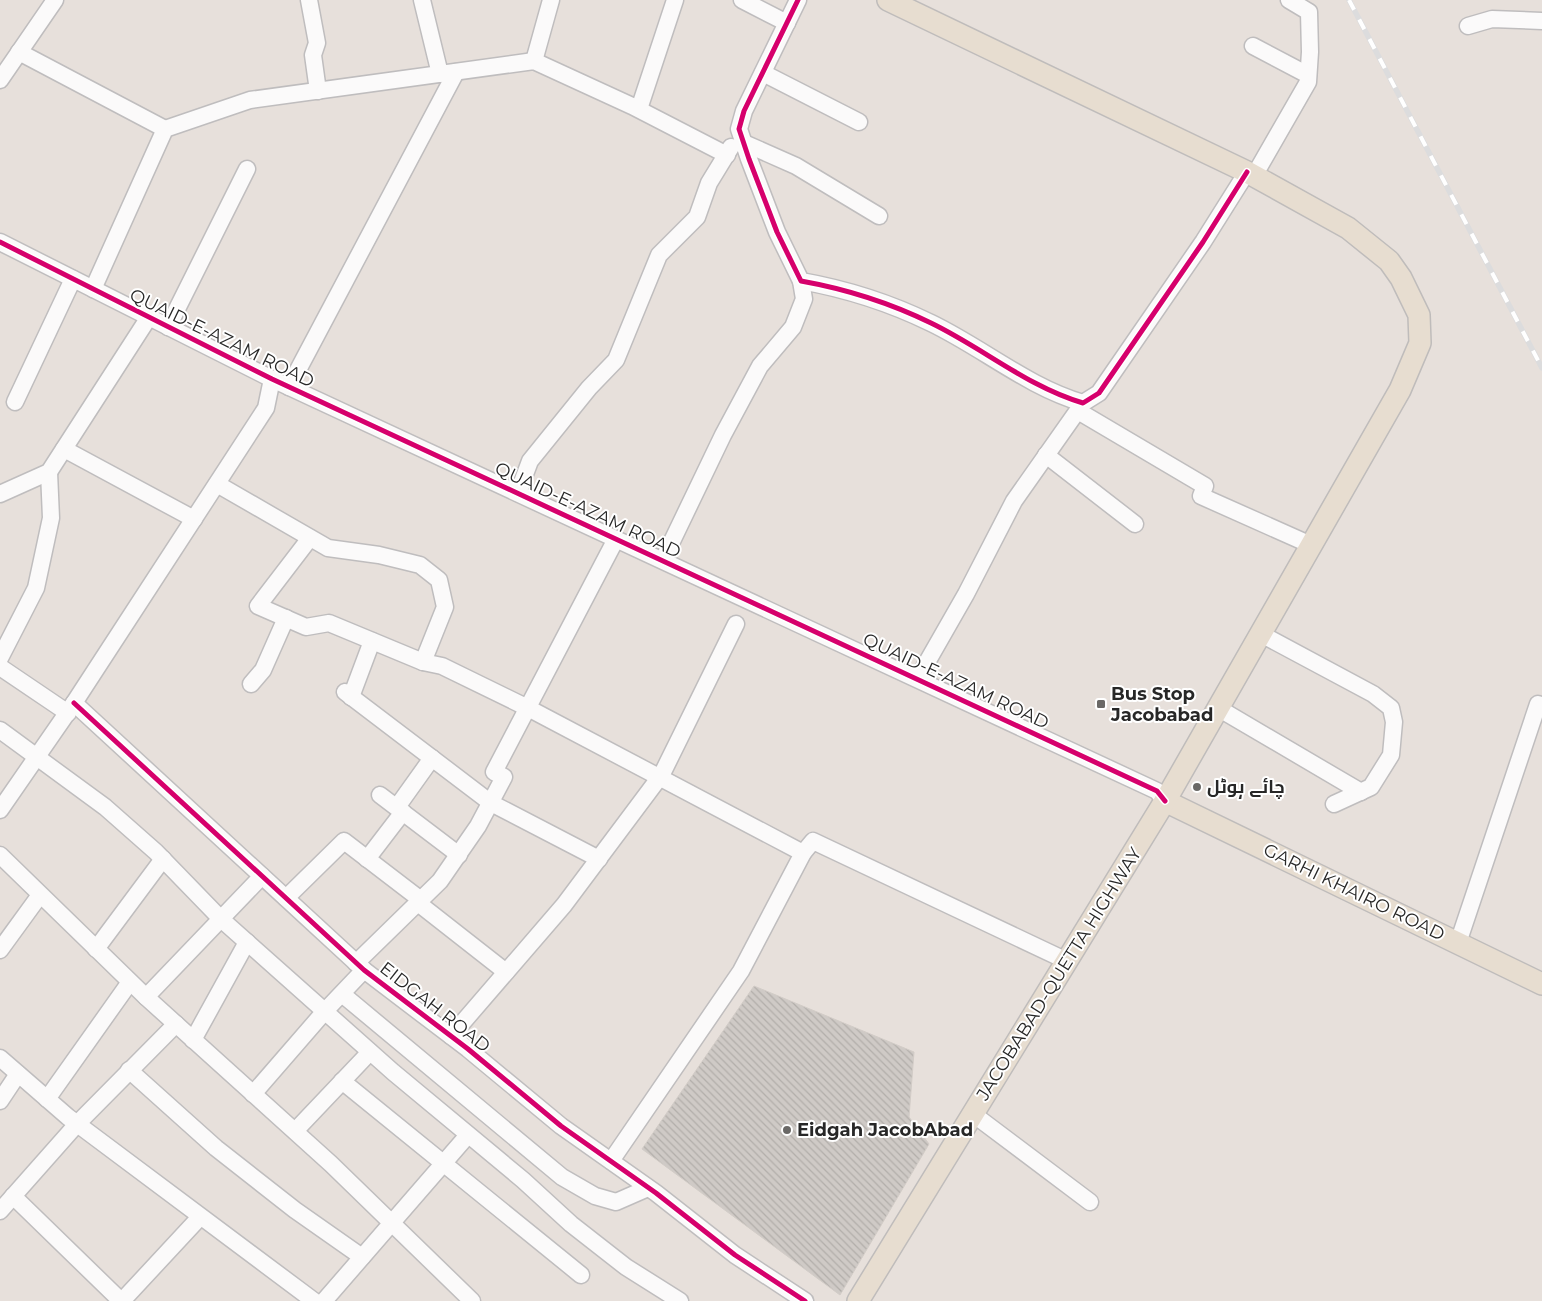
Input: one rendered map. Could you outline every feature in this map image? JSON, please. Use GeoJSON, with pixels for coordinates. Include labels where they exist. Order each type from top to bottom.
{"type":"FeatureCollection","features":[{"type":"Feature","properties":{"kind":"main road","name":"JACOBABAD-QUETTA HIGHWAY"},"geometry":{"type":"LineString","coordinates":[[858,1301],[1165,801],[1400,390],[1420,343],[1419,315],[1401,278],[1389,262],[1348,228],[1251,174],[891,1]]}},
{"type":"Feature","properties":{"kind":"main road","name":"GARHI KHAIRO ROAD"},"geometry":{"type":"LineString","coordinates":[[1165,801],[1542,984]]}},
{"type":"Feature","properties":{"kind":"street"},"geometry":{"type":"LineString","coordinates":[[0,80],[55,0]]}},
{"type":"Feature","properties":{"kind":"street"},"geometry":{"type":"LineString","coordinates":[[309,0],[317,43],[313,55],[318,90]]}},
{"type":"Feature","properties":{"kind":"street"},"geometry":{"type":"LineString","coordinates":[[289,387],[448,73],[422,0]]}},
{"type":"Feature","properties":{"kind":"street"},"geometry":{"type":"LineString","coordinates":[[534,61],[551,0]]}},
{"type":"Feature","properties":{"kind":"street"},"geometry":{"type":"LineString","coordinates":[[639,109],[675,0]]}},
{"type":"Feature","properties":{"kind":"street"},"geometry":{"type":"LineString","coordinates":[[742,0],[787,23]]}},
{"type":"Feature","properties":{"kind":"street"},"geometry":{"type":"LineString","coordinates":[[663,560],[723,435],[760,366],[793,327],[804,299],[801,282],[777,232],[741,136],[744,111],[798,0]]}},
{"type":"Feature","properties":{"kind":"street"},"geometry":{"type":"LineString","coordinates":[[918,678],[966,594],[1014,501],[1080,407],[1099,393],[1126,355],[1251,174],[1308,82],[1309,12],[1289,0]]}},
{"type":"Feature","properties":{"kind":"street"},"geometry":{"type":"LineString","coordinates":[[1468,26],[1492,20],[1542,21]]}},
{"type":"Feature","properties":{"kind":"street"},"geometry":{"type":"LineString","coordinates":[[1253,46],[1308,75]]}},
{"type":"Feature","properties":{"kind":"street"},"geometry":{"type":"LineString","coordinates":[[20,52],[165,129],[250,100],[534,61],[639,109],[727,155]]}},
{"type":"Feature","properties":{"kind":"street"},"geometry":{"type":"LineString","coordinates":[[762,73],[859,122]]}},
{"type":"Feature","properties":{"kind":"street"},"geometry":{"type":"LineString","coordinates":[[93,289],[165,129]]}},
{"type":"Feature","properties":{"kind":"street"},"geometry":{"type":"LineString","coordinates":[[518,493],[530,461],[589,388],[616,360],[659,255],[697,217],[709,183],[741,136]]}},
{"type":"Feature","properties":{"kind":"street"},"geometry":{"type":"LineString","coordinates":[[741,136],[796,166],[879,216]]}},
{"type":"Feature","properties":{"kind":"street"},"geometry":{"type":"LineString","coordinates":[[168,327],[247,169]]}},
{"type":"Feature","properties":{"kind":"street","name":"QUAID-E-AZAM ROAD"},"geometry":{"type":"LineString","coordinates":[[0,242],[272,379],[918,678],[1157,791],[1165,801]]}},
{"type":"Feature","properties":{"kind":"street"},"geometry":{"type":"LineString","coordinates":[[15,402],[73,279]]}},
{"type":"Feature","properties":{"kind":"street"},"geometry":{"type":"LineString","coordinates":[[801,282],[862,295],[932,324],[1080,407],[1205,486],[1201,496],[1311,545]]}},
{"type":"Feature","properties":{"kind":"street"},"geometry":{"type":"LineString","coordinates":[[0,494],[49,472],[150,317]]}},
{"type":"Feature","properties":{"kind":"street"},"geometry":{"type":"LineString","coordinates":[[0,810],[71,708],[266,408],[272,379]]}},
{"type":"Feature","properties":{"kind":"street"},"geometry":{"type":"LineString","coordinates":[[64,449],[194,519]]}},
{"type":"Feature","properties":{"kind":"street"},"geometry":{"type":"LineString","coordinates":[[1046,455],[1135,524]]}},
{"type":"Feature","properties":{"kind":"street"},"geometry":{"type":"LineString","coordinates":[[0,658],[36,588],[51,518],[49,472]]}},
{"type":"Feature","properties":{"kind":"street"},"geometry":{"type":"LineString","coordinates":[[217,484],[328,548],[378,555],[420,565],[439,580],[445,607],[423,662]]}},
{"type":"Feature","properties":{"kind":"street"},"geometry":{"type":"LineString","coordinates":[[310,538],[258,606],[306,627],[329,623],[423,662],[442,666],[528,708],[658,779],[803,854]]}},
{"type":"Feature","properties":{"kind":"street"},"geometry":{"type":"LineString","coordinates":[[253,1094],[342,994],[360,967],[419,901],[440,881],[459,855],[491,803],[504,777],[494,772],[616,538]]}},
{"type":"Feature","properties":{"kind":"street"},"geometry":{"type":"LineString","coordinates":[[251,684],[262,670],[286,618]]}},
{"type":"Feature","properties":{"kind":"street"},"geometry":{"type":"LineString","coordinates":[[452,1036],[564,905],[658,779],[736,624]]}},
{"type":"Feature","properties":{"kind":"street"},"geometry":{"type":"LineString","coordinates":[[1261,634],[1373,694],[1391,708],[1394,722],[1391,755],[1371,787],[1334,804]]}},
{"type":"Feature","properties":{"kind":"street"},"geometry":{"type":"LineString","coordinates":[[372,641],[348,694],[491,803],[599,859]]}},
{"type":"Feature","properties":{"kind":"street","name":"EIDGAH ROAD"},"geometry":{"type":"LineString","coordinates":[[0,667],[71,708],[262,876],[360,967],[452,1036],[561,1126],[648,1188],[735,1255],[805,1301]]}},
{"type":"Feature","properties":{"kind":"street"},"geometry":{"type":"LineString","coordinates":[[1458,943],[1538,704]]}},
{"type":"Feature","properties":{"kind":"street"},"geometry":{"type":"LineString","coordinates":[[1218,708],[1361,792]]}},
{"type":"Feature","properties":{"kind":"street"},"geometry":{"type":"LineString","coordinates":[[0,730],[105,808],[163,859],[221,919],[370,1052],[468,1136],[523,1180],[571,1224],[626,1267],[680,1301]]}},
{"type":"Feature","properties":{"kind":"street"},"geometry":{"type":"LineString","coordinates":[[367,859],[432,758]]}},
{"type":"Feature","properties":{"kind":"street"},"geometry":{"type":"LineString","coordinates":[[380,795],[459,855]]}},
{"type":"Feature","properties":{"kind":"street"},"geometry":{"type":"LineString","coordinates":[[286,898],[344,841],[506,972]]}},
{"type":"Feature","properties":{"kind":"street"},"geometry":{"type":"LineString","coordinates":[[610,1161],[741,971],[803,854],[813,841],[1067,961]]}},
{"type":"Feature","properties":{"kind":"street"},"geometry":{"type":"LineString","coordinates":[[0,856],[130,982],[295,1131],[472,1301]]}},
{"type":"Feature","properties":{"kind":"street"},"geometry":{"type":"LineString","coordinates":[[96,949],[163,859]]}},
{"type":"Feature","properties":{"kind":"street"},"geometry":{"type":"LineString","coordinates":[[146,997],[262,876]]}},
{"type":"Feature","properties":{"kind":"street"},"geometry":{"type":"LineString","coordinates":[[0,950],[40,895]]}},
{"type":"Feature","properties":{"kind":"street"},"geometry":{"type":"LineString","coordinates":[[193,1040],[247,942]]}},
{"type":"Feature","properties":{"kind":"street"},"geometry":{"type":"LineString","coordinates":[[47,1099],[130,982]]}},
{"type":"Feature","properties":{"kind":"street"},"geometry":{"type":"LineString","coordinates":[[342,994],[562,1177],[595,1196],[616,1202],[648,1188]]}},
{"type":"Feature","properties":{"kind":"street"},"geometry":{"type":"LineString","coordinates":[[0,1211],[77,1124],[176,1024]]}},
{"type":"Feature","properties":{"kind":"street"},"geometry":{"type":"LineString","coordinates":[[295,1131],[370,1052]]}},
{"type":"Feature","properties":{"kind":"street"},"geometry":{"type":"LineString","coordinates":[[0,1058],[77,1124],[314,1301]]}},
{"type":"Feature","properties":{"kind":"street"},"geometry":{"type":"LineString","coordinates":[[129,1070],[216,1148],[295,1210],[362,1257]]}},
{"type":"Feature","properties":{"kind":"street"},"geometry":{"type":"LineString","coordinates":[[0,1101],[18,1074]]}},
{"type":"Feature","properties":{"kind":"street"},"geometry":{"type":"LineString","coordinates":[[342,1081],[580,1274]]}},
{"type":"Feature","properties":{"kind":"street"},"geometry":{"type":"LineString","coordinates":[[973,1114],[1090,1202]]}},
{"type":"Feature","properties":{"kind":"street"},"geometry":{"type":"LineString","coordinates":[[324,1301],[468,1136]]}},
{"type":"Feature","properties":{"kind":"street"},"geometry":{"type":"LineString","coordinates":[[13,1196],[122,1301],[200,1217]]}},
{"type":"Feature","properties":{"kind":"building","name":"Eidgah JacobAbad"},"geometry":{"type":"Polygon","coordinates":[[[754,986],[914,1052],[909,1117],[929,1144],[840,1295],[642,1149],[754,986]]]}},
{"type":"Feature","properties":{"kind":"railway"},"geometry":{"type":"LineString","coordinates":[[1349,0],[1542,368]]}},
{"type":"Feature","properties":{"kind":"cycle path"},"geometry":{"type":"LineString","coordinates":[[798,0],[744,111],[739,129],[777,232],[801,281],[835,288],[900,309],[950,333],[1024,377],[1063,396],[1083,403],[1099,393],[1203,242],[1247,172]]}},
{"type":"Feature","properties":{"kind":"cycle path"},"geometry":{"type":"LineString","coordinates":[[0,242],[272,379],[1157,791],[1165,801]]}},
{"type":"Feature","properties":{"kind":"cycle path"},"geometry":{"type":"LineString","coordinates":[[74,703],[364,970],[468,1049],[561,1126],[656,1193],[735,1255],[805,1301]]}},
{"type":"Feature","properties":{"kind":"place","name":"Bus Stop Jacobabad"},"geometry":{"type":"Point","coordinates":[1101,704]}},
{"type":"Feature","properties":{"kind":"place","name":"چائے ہوٹل"},"geometry":{"type":"Point","coordinates":[1197,787]}},
{"type":"Feature","properties":{"kind":"place","name":"Eidgah JacobAbad"},"geometry":{"type":"Point","coordinates":[787,1130]}}]}
